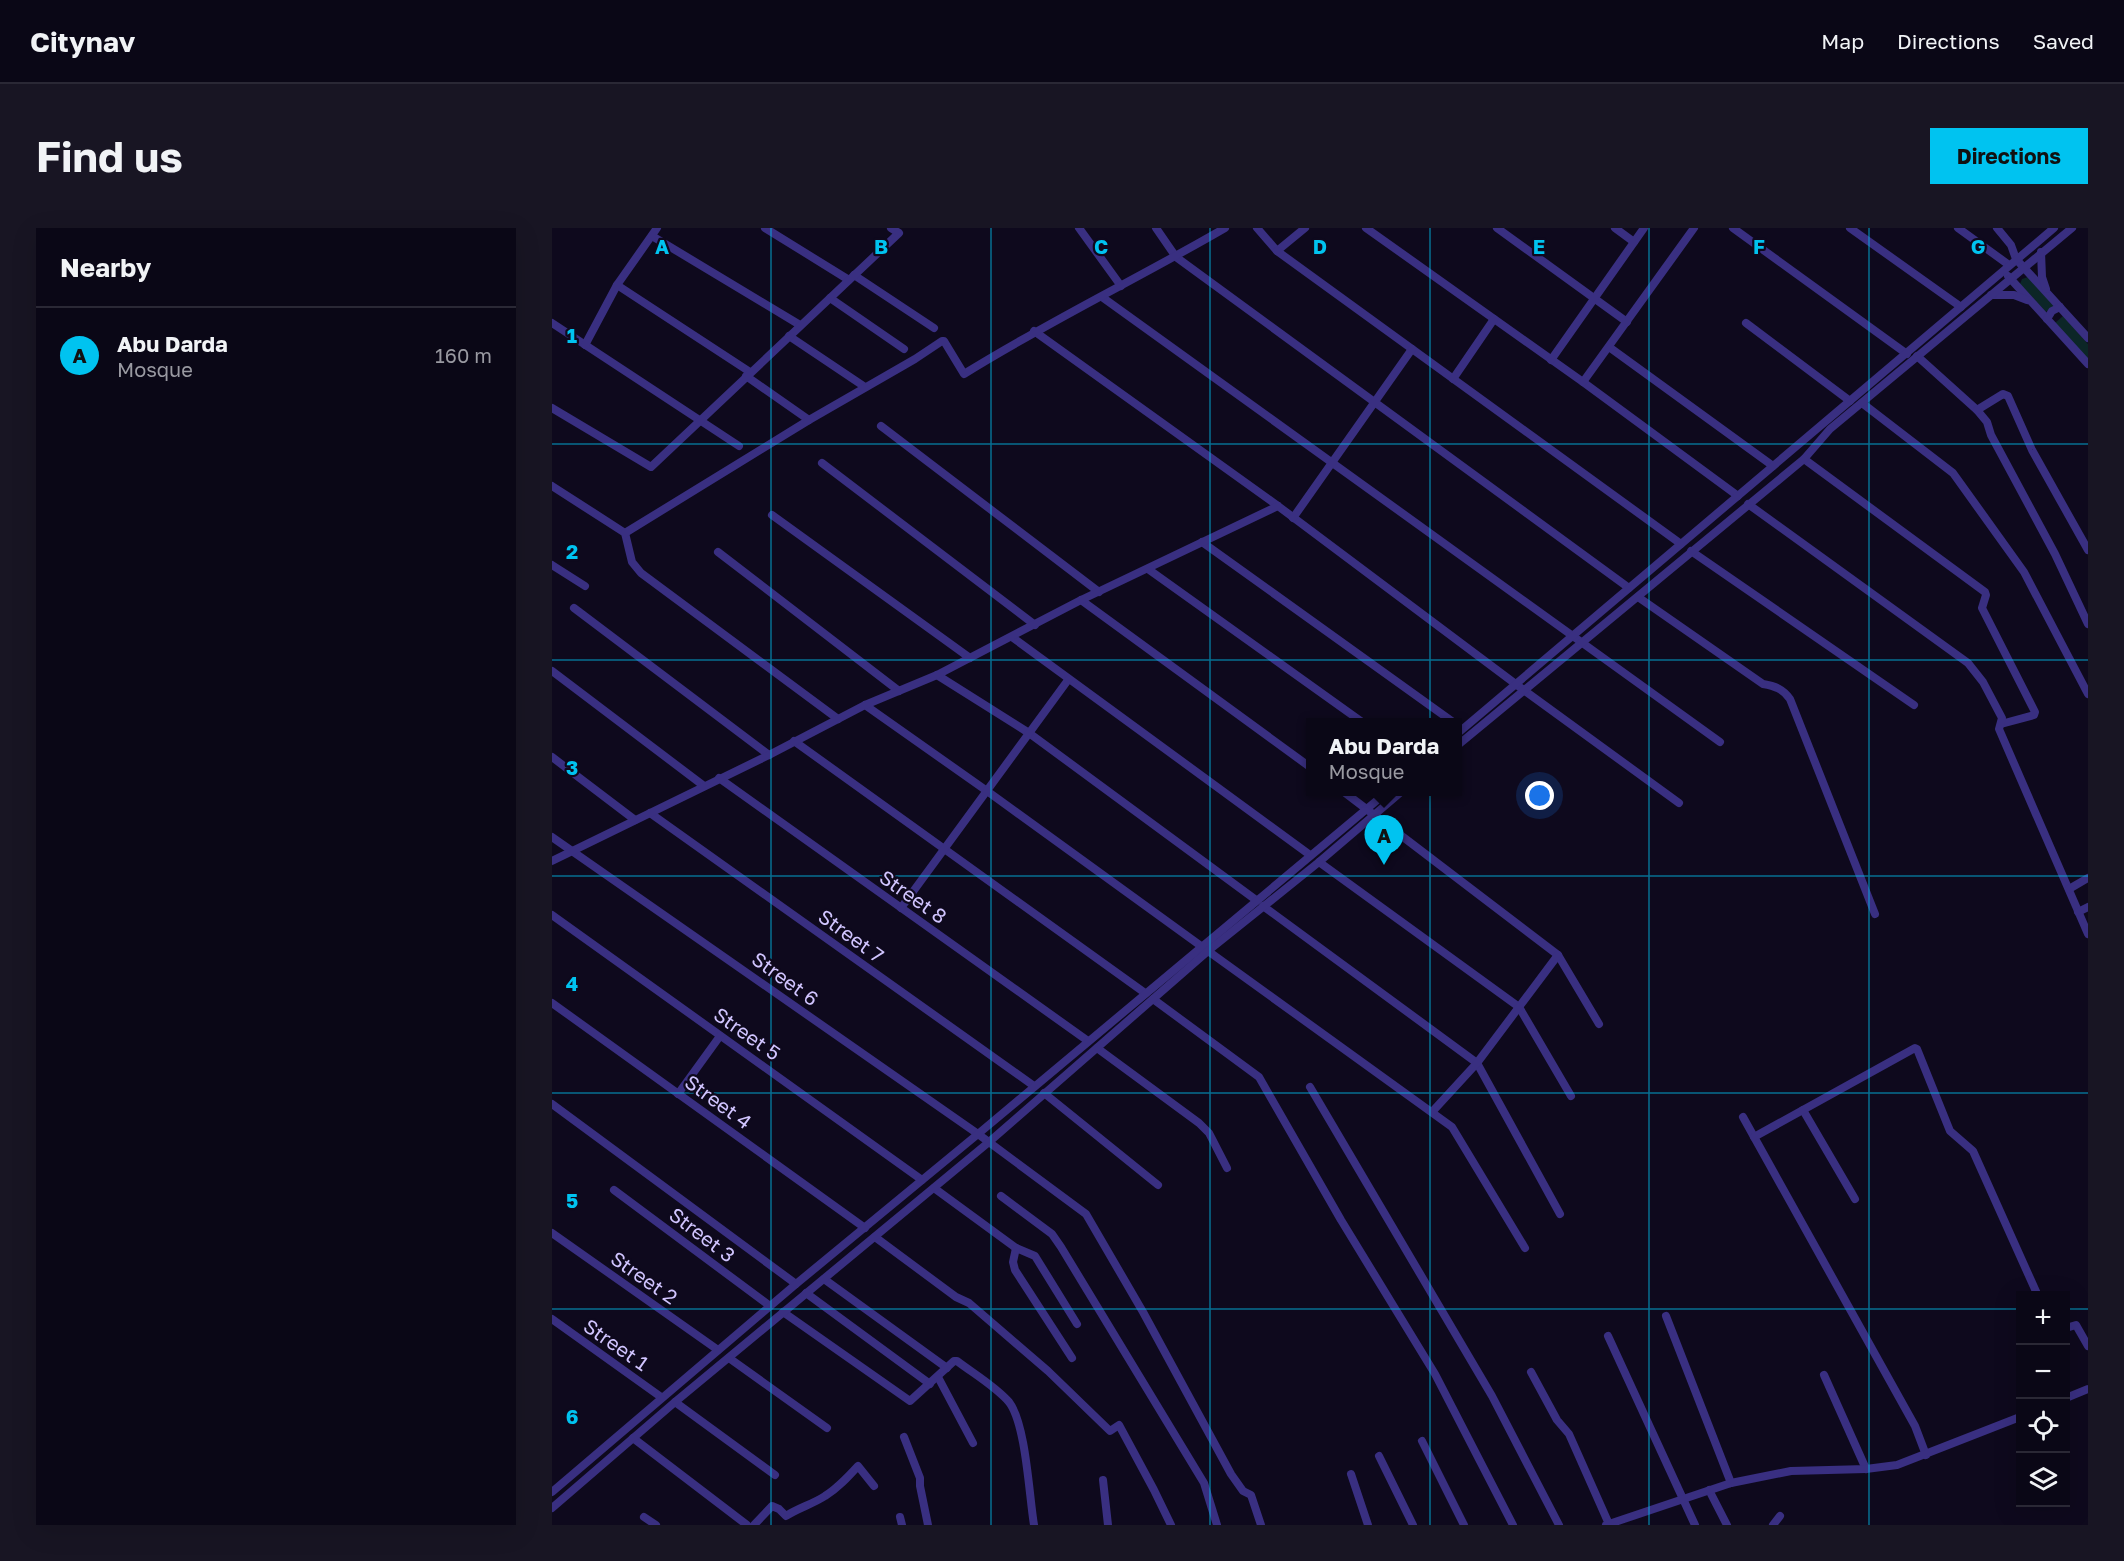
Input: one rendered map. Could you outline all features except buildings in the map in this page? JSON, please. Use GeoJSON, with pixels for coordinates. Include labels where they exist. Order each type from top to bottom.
{"type":"FeatureCollection","features":[{"type":"Feature","properties":{"kind":"street"},"geometry":{"type":"LineString","coordinates":[[765,228],[934,328]]}},
{"type":"Feature","properties":{"kind":"street"},"geometry":{"type":"LineString","coordinates":[[552,408],[651,467],[899,232],[891,228]]}},
{"type":"Feature","properties":{"kind":"street"},"geometry":{"type":"LineString","coordinates":[[1079,228],[1121,286]]}},
{"type":"Feature","properties":{"kind":"street"},"geometry":{"type":"LineString","coordinates":[[1156,228],[1176,257],[1629,588]]}},
{"type":"Feature","properties":{"kind":"street"},"geometry":{"type":"LineString","coordinates":[[625,533],[942,341],[964,374],[1034,331],[1102,297],[1226,228]]}},
{"type":"Feature","properties":{"kind":"street"},"geometry":{"type":"LineString","coordinates":[[1257,228],[1277,251],[1681,544]]}},
{"type":"Feature","properties":{"kind":"street"},"geometry":{"type":"LineString","coordinates":[[1277,251],[1305,228]]}},
{"type":"Feature","properties":{"kind":"street"},"geometry":{"type":"LineString","coordinates":[[1366,228],[1583,382],[1738,496]]}},
{"type":"Feature","properties":{"kind":"street"},"geometry":{"type":"LineString","coordinates":[[1497,228],[1627,322]]}},
{"type":"Feature","properties":{"kind":"street"},"geometry":{"type":"LineString","coordinates":[[1615,228],[1634,242]]}},
{"type":"Feature","properties":{"kind":"street"},"geometry":{"type":"LineString","coordinates":[[1551,360],[1644,228]]}},
{"type":"Feature","properties":{"kind":"street"},"geometry":{"type":"LineString","coordinates":[[1583,382],[1694,228]]}},
{"type":"Feature","properties":{"kind":"street"},"geometry":{"type":"LineString","coordinates":[[1733,228],[1907,354]]}},
{"type":"Feature","properties":{"kind":"street"},"geometry":{"type":"LineString","coordinates":[[1850,228],[1961,307]]}},
{"type":"Feature","properties":{"kind":"street"},"geometry":{"type":"LineString","coordinates":[[1958,228],[2006,268],[2010,278],[2088,364]]}},
{"type":"Feature","properties":{"kind":"street"},"geometry":{"type":"LineString","coordinates":[[1997,228],[2011,245],[2016,259],[2088,338]]}},
{"type":"Feature","properties":{"kind":"street"},"geometry":{"type":"LineString","coordinates":[[1462,727],[1573,636],[1907,354],[2016,259],[2043,231],[2054,228]]}},
{"type":"Feature","properties":{"kind":"street"},"geometry":{"type":"LineString","coordinates":[[1462,742],[1804,459],[1830,429],[2072,228]]}},
{"type":"Feature","properties":{"kind":"street"},"geometry":{"type":"LineString","coordinates":[[585,345],[617,285],[655,232],[800,325]]}},
{"type":"Feature","properties":{"kind":"street"},"geometry":{"type":"LineString","coordinates":[[2041,252],[2042,277],[2052,298]]}},
{"type":"Feature","properties":{"kind":"street"},"geometry":{"type":"LineString","coordinates":[[617,285],[748,374],[809,420]]}},
{"type":"Feature","properties":{"kind":"street"},"geometry":{"type":"LineString","coordinates":[[1991,295],[2014,295],[2036,307]]}},
{"type":"Feature","properties":{"kind":"street"},"geometry":{"type":"LineString","coordinates":[[1102,297],[1720,742]]}},
{"type":"Feature","properties":{"kind":"street"},"geometry":{"type":"LineString","coordinates":[[830,298],[903,350]]}},
{"type":"Feature","properties":{"kind":"street"},"geometry":{"type":"LineString","coordinates":[[2047,319],[2052,311],[2060,307]]}},
{"type":"Feature","properties":{"kind":"street"},"geometry":{"type":"LineString","coordinates":[[1453,379],[1494,319]]}},
{"type":"Feature","properties":{"kind":"street"},"geometry":{"type":"LineString","coordinates":[[552,323],[739,446]]}},
{"type":"Feature","properties":{"kind":"street"},"geometry":{"type":"LineString","coordinates":[[1746,323],[1851,401]]}},
{"type":"Feature","properties":{"kind":"street"},"geometry":{"type":"LineString","coordinates":[[1034,331],[1278,506],[1515,684],[1679,803]]}},
{"type":"Feature","properties":{"kind":"street"},"geometry":{"type":"LineString","coordinates":[[789,336],[865,387]]}},
{"type":"Feature","properties":{"kind":"street"},"geometry":{"type":"LineString","coordinates":[[1609,347],[1773,466]]}},
{"type":"Feature","properties":{"kind":"street"},"geometry":{"type":"LineString","coordinates":[[1293,518],[1412,349]]}},
{"type":"Feature","properties":{"kind":"street"},"geometry":{"type":"LineString","coordinates":[[1917,356],[1977,410],[1987,422],[1991,435],[2060,563],[2088,624]]}},
{"type":"Feature","properties":{"kind":"street"},"geometry":{"type":"LineString","coordinates":[[1977,410],[2003,394],[2008,396],[2032,450],[2088,550]]}},
{"type":"Feature","properties":{"kind":"street"},"geometry":{"type":"LineString","coordinates":[[1862,403],[1953,473],[2024,572],[2088,694]]}},
{"type":"Feature","properties":{"kind":"street"},"geometry":{"type":"LineString","coordinates":[[881,426],[1099,592]]}},
{"type":"Feature","properties":{"kind":"street"},"geometry":{"type":"LineString","coordinates":[[1804,459],[1985,591],[1982,608],[2035,712],[2034,715],[2001,724]]}},
{"type":"Feature","properties":{"kind":"street"},"geometry":{"type":"LineString","coordinates":[[822,463],[1035,625]]}},
{"type":"Feature","properties":{"kind":"street"},"geometry":{"type":"LineString","coordinates":[[552,486],[625,533],[632,562],[641,573],[838,719]]}},
{"type":"Feature","properties":{"kind":"street"},"geometry":{"type":"LineString","coordinates":[[1748,504],[1968,663],[1983,682],[2002,718],[1999,729],[2088,933]]}},
{"type":"Feature","properties":{"kind":"street"},"geometry":{"type":"LineString","coordinates":[[552,861],[769,755],[865,705],[937,675],[1082,600],[1278,506]]}},
{"type":"Feature","properties":{"kind":"street"},"geometry":{"type":"LineString","coordinates":[[772,515],[970,658]]}},
{"type":"Feature","properties":{"kind":"street"},"geometry":{"type":"LineString","coordinates":[[1202,542],[1446,718]]}},
{"type":"Feature","properties":{"kind":"street"},"geometry":{"type":"LineString","coordinates":[[1691,551],[1914,705]]}},
{"type":"Feature","properties":{"kind":"street"},"geometry":{"type":"LineString","coordinates":[[718,552],[899,691]]}},
{"type":"Feature","properties":{"kind":"street"},"geometry":{"type":"LineString","coordinates":[[552,565],[585,586]]}},
{"type":"Feature","properties":{"kind":"street"},"geometry":{"type":"LineString","coordinates":[[1148,569],[1355,718]]}},
{"type":"Feature","properties":{"kind":"street"},"geometry":{"type":"LineString","coordinates":[[1638,597],[1763,684],[1776,686],[1785,692],[1790,699],[1875,914]]}},
{"type":"Feature","properties":{"kind":"street"},"geometry":{"type":"LineString","coordinates":[[1082,600],[1306,763]]}},
{"type":"Feature","properties":{"kind":"street"},"geometry":{"type":"LineString","coordinates":[[574,608],[769,755]]}},
{"type":"Feature","properties":{"kind":"street"},"geometry":{"type":"LineString","coordinates":[[1012,637],[1310,855]]}},
{"type":"Feature","properties":{"kind":"street"},"geometry":{"type":"LineString","coordinates":[[552,671],[704,786]]}},
{"type":"Feature","properties":{"kind":"street"},"geometry":{"type":"LineString","coordinates":[[937,675],[1029,733],[1256,900]]}},
{"type":"Feature","properties":{"kind":"street"},"geometry":{"type":"LineString","coordinates":[[902,908],[1068,680]]}},
{"type":"Feature","properties":{"kind":"street"},"geometry":{"type":"LineString","coordinates":[[865,705],[1452,1127],[1525,1248]]}},
{"type":"Feature","properties":{"kind":"street"},"geometry":{"type":"LineString","coordinates":[[1462,731],[1470,735]]}},
{"type":"Feature","properties":{"kind":"street"},"geometry":{"type":"LineString","coordinates":[[794,741],[1145,993]]}},
{"type":"Feature","properties":{"kind":"street"},"geometry":{"type":"LineString","coordinates":[[552,757],[635,820]]}},
{"type":"Feature","properties":{"kind":"street","name":"Street 8"},"geometry":{"type":"LineString","coordinates":[[719,778],[1088,1041]]}},
{"type":"Feature","properties":{"kind":"street"},"geometry":{"type":"LineString","coordinates":[[1350,796],[1558,955],[1599,1024]]}},
{"type":"Feature","properties":{"kind":"street"},"geometry":{"type":"LineString","coordinates":[[552,1508],[675,1402],[989,1142],[1153,999],[1256,900],[1382,796]]}},
{"type":"Feature","properties":{"kind":"street"},"geometry":{"type":"LineString","coordinates":[[552,1492],[796,1284],[1145,993],[1263,906],[1396,796]]}},
{"type":"Feature","properties":{"kind":"street","name":"Street 7"},"geometry":{"type":"LineString","coordinates":[[650,813],[1034,1086]]}},
{"type":"Feature","properties":{"kind":"street","name":"Street 6"},"geometry":{"type":"LineString","coordinates":[[552,837],[978,1134],[1086,1214],[1143,1312],[1231,1474],[1243,1491],[1251,1496],[1261,1525]]}},
{"type":"Feature","properties":{"kind":"street"},"geometry":{"type":"LineString","coordinates":[[1319,862],[1519,1007],[1571,1096]]}},
{"type":"Feature","properties":{"kind":"street"},"geometry":{"type":"LineString","coordinates":[[2069,889],[2088,878]]}},
{"type":"Feature","properties":{"kind":"street"},"geometry":{"type":"LineString","coordinates":[[1263,906],[1477,1063],[1560,1214]]}},
{"type":"Feature","properties":{"kind":"street"},"geometry":{"type":"LineString","coordinates":[[2078,912],[2088,907]]}},
{"type":"Feature","properties":{"kind":"street","name":"Street 5"},"geometry":{"type":"LineString","coordinates":[[552,915],[922,1180]]}},
{"type":"Feature","properties":{"kind":"street"},"geometry":{"type":"LineString","coordinates":[[1432,1112],[1477,1063],[1558,955]]}},
{"type":"Feature","properties":{"kind":"street"},"geometry":{"type":"LineString","coordinates":[[1153,999],[1258,1077],[1341,1220],[1435,1374],[1513,1525]]}},
{"type":"Feature","properties":{"kind":"street","name":"Street 4"},"geometry":{"type":"LineString","coordinates":[[552,1003],[865,1228]]}},
{"type":"Feature","properties":{"kind":"street"},"geometry":{"type":"LineString","coordinates":[[678,1094],[720,1036]]}},
{"type":"Feature","properties":{"kind":"street"},"geometry":{"type":"LineString","coordinates":[[1097,1048],[1199,1123],[1209,1133],[1227,1168]]}},
{"type":"Feature","properties":{"kind":"street"},"geometry":{"type":"LineString","coordinates":[[1754,1137],[1912,1048],[1917,1050],[1950,1131],[1973,1151],[2036,1291]]}},
{"type":"Feature","properties":{"kind":"street"},"geometry":{"type":"LineString","coordinates":[[1310,1087],[1492,1396],[1559,1525]]}},
{"type":"Feature","properties":{"kind":"street"},"geometry":{"type":"LineString","coordinates":[[1044,1093],[1158,1185]]}},
{"type":"Feature","properties":{"kind":"street"},"geometry":{"type":"LineString","coordinates":[[552,1104],[796,1284]]}},
{"type":"Feature","properties":{"kind":"street"},"geometry":{"type":"LineString","coordinates":[[1803,1110],[1855,1199]]}},
{"type":"Feature","properties":{"kind":"street"},"geometry":{"type":"LineString","coordinates":[[1743,1117],[1915,1426],[1926,1455]]}},
{"type":"Feature","properties":{"kind":"street"},"geometry":{"type":"LineString","coordinates":[[933,1188],[1016,1248],[1035,1256],[1077,1324]]}},
{"type":"Feature","properties":{"kind":"street","name":"Street 3"},"geometry":{"type":"LineString","coordinates":[[614,1190],[770,1306]]}},
{"type":"Feature","properties":{"kind":"street"},"geometry":{"type":"LineString","coordinates":[[1001,1196],[1052,1234],[1061,1247],[1204,1483],[1217,1525]]}},
{"type":"Feature","properties":{"kind":"street","name":"Street 2"},"geometry":{"type":"LineString","coordinates":[[552,1233],[718,1350]]}},
{"type":"Feature","properties":{"kind":"street"},"geometry":{"type":"LineString","coordinates":[[875,1237],[956,1297],[969,1303],[1048,1371],[1110,1431],[1119,1425],[1170,1525]]}},
{"type":"Feature","properties":{"kind":"street"},"geometry":{"type":"LineString","coordinates":[[1016,1248],[1013,1262],[1015,1270],[1072,1358]]}},
{"type":"Feature","properties":{"kind":"street"},"geometry":{"type":"LineString","coordinates":[[824,1279],[947,1368]]}},
{"type":"Feature","properties":{"kind":"street"},"geometry":{"type":"LineString","coordinates":[[807,1293],[930,1384]]}},
{"type":"Feature","properties":{"kind":"street"},"geometry":{"type":"LineString","coordinates":[[783,1312],[910,1401],[954,1361],[1000,1394],[1014,1410],[1022,1434],[1034,1525]]}},
{"type":"Feature","properties":{"kind":"street"},"geometry":{"type":"LineString","coordinates":[[1666,1316],[1731,1483]]}},
{"type":"Feature","properties":{"kind":"street","name":"Street 1"},"geometry":{"type":"LineString","coordinates":[[552,1320],[662,1397]]}},
{"type":"Feature","properties":{"kind":"street"},"geometry":{"type":"LineString","coordinates":[[2070,1326],[2076,1324],[2088,1346]]}},
{"type":"Feature","properties":{"kind":"street"},"geometry":{"type":"LineString","coordinates":[[1608,1336],[1695,1525]]}},
{"type":"Feature","properties":{"kind":"street"},"geometry":{"type":"LineString","coordinates":[[729,1358],[827,1428]]}},
{"type":"Feature","properties":{"kind":"street"},"geometry":{"type":"LineString","coordinates":[[1531,1372],[1557,1420],[1569,1434],[1607,1525],[1731,1483],[1791,1471],[1897,1466],[2016,1419]]}},
{"type":"Feature","properties":{"kind":"street"},"geometry":{"type":"LineString","coordinates":[[1824,1375],[1866,1469]]}},
{"type":"Feature","properties":{"kind":"street"},"geometry":{"type":"LineString","coordinates":[[938,1377],[973,1443]]}},
{"type":"Feature","properties":{"kind":"street"},"geometry":{"type":"LineString","coordinates":[[2070,1396],[2088,1389]]}},
{"type":"Feature","properties":{"kind":"street"},"geometry":{"type":"LineString","coordinates":[[675,1402],[775,1476]]}},
{"type":"Feature","properties":{"kind":"street"},"geometry":{"type":"LineString","coordinates":[[904,1437],[920,1478],[928,1525]]}},
{"type":"Feature","properties":{"kind":"street"},"geometry":{"type":"LineString","coordinates":[[633,1438],[747,1525]]}},
{"type":"Feature","properties":{"kind":"street"},"geometry":{"type":"LineString","coordinates":[[1422,1441],[1464,1525]]}},
{"type":"Feature","properties":{"kind":"street"},"geometry":{"type":"LineString","coordinates":[[1379,1456],[1413,1525]]}},
{"type":"Feature","properties":{"kind":"street"},"geometry":{"type":"LineString","coordinates":[[754,1525],[772,1506],[786,1516],[824,1497],[839,1486],[858,1466],[874,1486]]}},
{"type":"Feature","properties":{"kind":"street"},"geometry":{"type":"LineString","coordinates":[[1351,1474],[1368,1525]]}},
{"type":"Feature","properties":{"kind":"street"},"geometry":{"type":"LineString","coordinates":[[1103,1480],[1108,1525]]}},
{"type":"Feature","properties":{"kind":"street"},"geometry":{"type":"LineString","coordinates":[[1709,1490],[1727,1525]]}},
{"type":"Feature","properties":{"kind":"street"},"geometry":{"type":"LineString","coordinates":[[1773,1525],[1780,1516]]}},
{"type":"Feature","properties":{"kind":"street"},"geometry":{"type":"LineString","coordinates":[[644,1517],[656,1525]]}},
{"type":"Feature","properties":{"kind":"green space"},"geometry":{"type":"Polygon","coordinates":[[[2028,277],[2054,306],[2046,312],[2020,284],[2022,279],[2028,277]]]}},
{"type":"Feature","properties":{"kind":"green space"},"geometry":{"type":"Polygon","coordinates":[[[2063,316],[2088,344],[2088,359],[2055,323],[2063,316]]]}},
{"type":"Feature","properties":{"kind":"place","name":"Abu Darda"},"geometry":{"type":"Point","coordinates":[1384,865]}}]}
